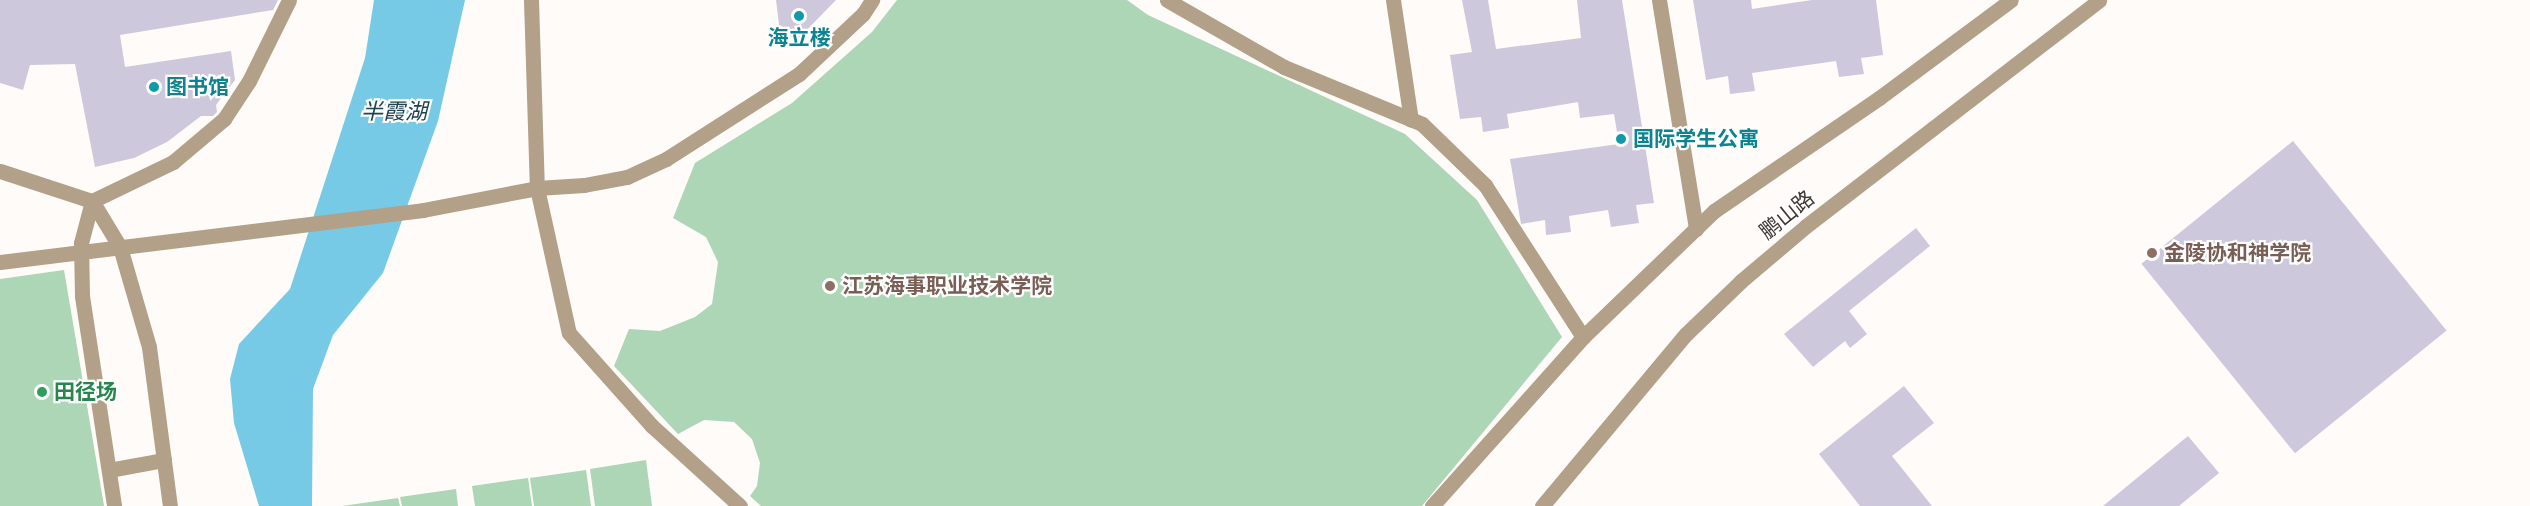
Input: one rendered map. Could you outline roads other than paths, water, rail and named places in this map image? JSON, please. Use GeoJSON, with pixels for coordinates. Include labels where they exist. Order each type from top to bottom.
{"type":"FeatureCollection","features":[{"type":"Feature","properties":{"kind":"street"},"geometry":{"type":"LineString","coordinates":[[114,506],[82,296],[81,243],[92,201],[173,162],[224,119],[249,81],[289,0]]}},
{"type":"Feature","properties":{"kind":"street"},"geometry":{"type":"LineString","coordinates":[[531,0],[537,188],[569,333],[652,426],[740,506]]}},
{"type":"Feature","properties":{"kind":"street"},"geometry":{"type":"LineString","coordinates":[[0,262],[423,210],[537,188],[584,185],[627,177],[666,159],[799,74],[863,14],[872,0]]}},
{"type":"Feature","properties":{"kind":"street"},"geometry":{"type":"LineString","coordinates":[[1167,0],[1284,67],[1422,124],[1485,185],[1582,338]]}},
{"type":"Feature","properties":{"kind":"street"},"geometry":{"type":"LineString","coordinates":[[1393,0],[1411,120]]}},
{"type":"Feature","properties":{"kind":"street"},"geometry":{"type":"LineString","coordinates":[[1659,0],[1696,229]]}},
{"type":"Feature","properties":{"kind":"street"},"geometry":{"type":"LineString","coordinates":[[1432,506],[1582,338],[1714,211],[1879,98],[2012,0]]}},
{"type":"Feature","properties":{"kind":"street","name":"鹏山路"},"geometry":{"type":"LineString","coordinates":[[1542,506],[1686,334],[1741,281],[1823,212],[2099,0]]}},
{"type":"Feature","properties":{"kind":"street"},"geometry":{"type":"LineString","coordinates":[[0,171],[92,201],[120,247],[149,347],[170,506]]}},
{"type":"Feature","properties":{"kind":"street"},"geometry":{"type":"LineString","coordinates":[[109,470],[164,460]]}},
{"type":"Feature","properties":{"kind":"water","name":"半霞湖"},"geometry":{"type":"Polygon","coordinates":[[[374,0],[465,0],[438,121],[383,273],[333,335],[313,389],[312,506],[259,506],[234,423],[230,379],[239,344],[290,289],[365,58],[374,0]]]}},
{"type":"Feature","properties":{"kind":"place","name":"海立楼"},"geometry":{"type":"Point","coordinates":[799,16]}},
{"type":"Feature","properties":{"kind":"place","name":"图书馆"},"geometry":{"type":"Point","coordinates":[154,87]}},
{"type":"Feature","properties":{"kind":"place","name":"国际学生公寓"},"geometry":{"type":"Point","coordinates":[1621,139]}},
{"type":"Feature","properties":{"kind":"place","name":"金陵协和神学院"},"geometry":{"type":"Point","coordinates":[2152,253]}},
{"type":"Feature","properties":{"kind":"place","name":"江苏海事职业技术学院"},"geometry":{"type":"Point","coordinates":[830,286]}},
{"type":"Feature","properties":{"kind":"place","name":"田径场"},"geometry":{"type":"Point","coordinates":[42,392]}}]}
